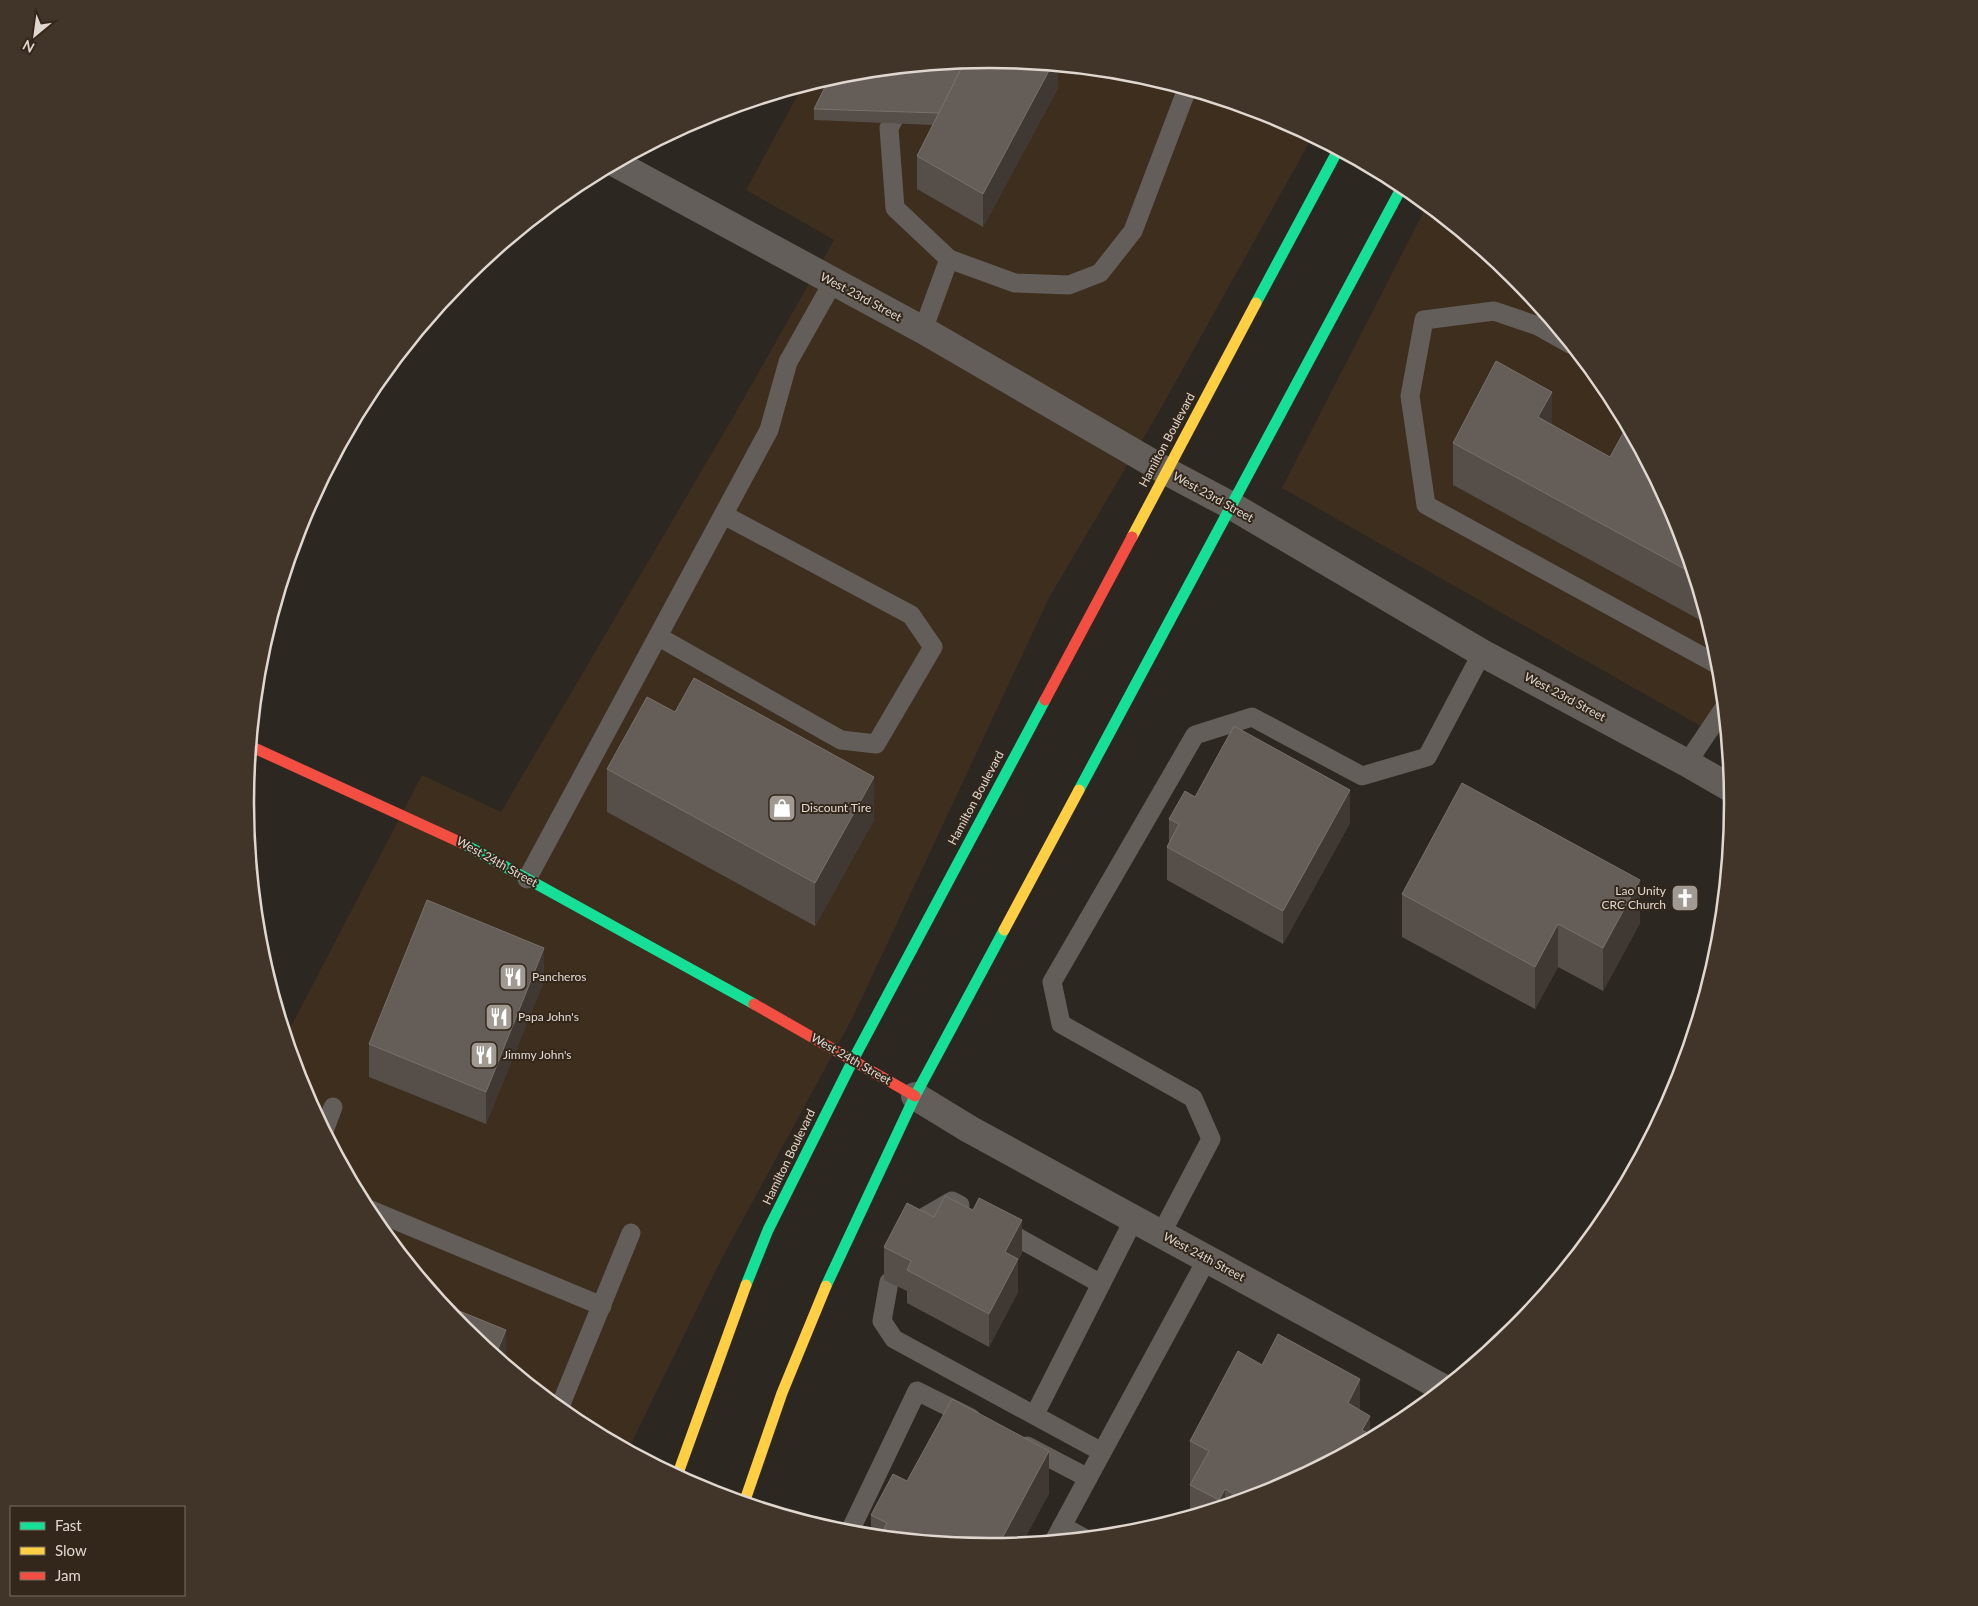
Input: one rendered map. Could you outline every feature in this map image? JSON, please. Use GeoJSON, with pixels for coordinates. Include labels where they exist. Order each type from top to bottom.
{"type":"FeatureCollection","features":[{"type":"Feature","properties":{"kind":"main road","name":"Hamilton Boulevard"},"geometry":{"type":"LineString","coordinates":[[679,1470],[727,1335],[768,1230],[853,1060],[1336,155]]}},
{"type":"Feature","properties":{"kind":"main road"},"geometry":{"type":"LineString","coordinates":[[746,1497],[782,1393],[821,1296],[915,1096],[1399,192]]}},
{"type":"Feature","properties":{"kind":"main road","name":"West 24th Street"},"geometry":{"type":"LineString","coordinates":[[256,749],[449,836],[915,1096]]}},
{"type":"Feature","properties":{"kind":"street","name":"West 23rd Street"},"geometry":{"type":"LineString","coordinates":[[621,166],[923,330],[1166,471],[1232,506],[1482,653],[1724,784]]}},
{"type":"Feature","properties":{"kind":"street","name":"West 24th Street"},"geometry":{"type":"LineString","coordinates":[[915,1096],[969,1129],[1439,1385]]}},
{"type":"Feature","properties":{"kind":"lane"},"geometry":{"type":"LineString","coordinates":[[913,81],[889,128],[895,208],[949,259],[1015,283],[1069,285],[1100,273],[1134,231],[1185,95]]}},
{"type":"Feature","properties":{"kind":"lane"},"geometry":{"type":"LineString","coordinates":[[923,330],[949,259]]}},
{"type":"Feature","properties":{"kind":"lane"},"geometry":{"type":"LineString","coordinates":[[527,879],[769,430],[788,362],[833,282]]}},
{"type":"Feature","properties":{"kind":"lane"},"geometry":{"type":"LineString","coordinates":[[1558,337],[1538,326],[1494,311],[1424,320],[1410,396],[1426,505],[1710,661]]}},
{"type":"Feature","properties":{"kind":"lane"},"geometry":{"type":"LineString","coordinates":[[659,637],[841,740],[876,744],[933,647],[911,615],[724,515]]}},
{"type":"Feature","properties":{"kind":"lane"},"geometry":{"type":"LineString","coordinates":[[1161,1234],[1211,1139],[1193,1098],[1061,1024],[1052,982],[1195,735],[1252,717],[1362,776],[1427,757],[1482,653]]}},
{"type":"Feature","properties":{"kind":"lane"},"geometry":{"type":"LineString","coordinates":[[1687,763],[1719,716]]}},
{"type":"Feature","properties":{"kind":"lane"},"geometry":{"type":"LineString","coordinates":[[327,1123],[333,1107]]}},
{"type":"Feature","properties":{"kind":"lane"},"geometry":{"type":"LineString","coordinates":[[913,1239],[926,1216],[952,1201],[1101,1284]]}},
{"type":"Feature","properties":{"kind":"lane"},"geometry":{"type":"LineString","coordinates":[[378,1213],[602,1306]]}},
{"type":"Feature","properties":{"kind":"lane"},"geometry":{"type":"LineString","coordinates":[[1035,1414],[1134,1219]]}},
{"type":"Feature","properties":{"kind":"lane"},"geometry":{"type":"LineString","coordinates":[[563,1403],[631,1233]]}},
{"type":"Feature","properties":{"kind":"lane"},"geometry":{"type":"LineString","coordinates":[[1058,1533],[1207,1259]]}},
{"type":"Feature","properties":{"kind":"lane"},"geometry":{"type":"LineString","coordinates":[[890,1282],[882,1321],[894,1339],[1102,1452]]}},
{"type":"Feature","properties":{"kind":"lane"},"geometry":{"type":"LineString","coordinates":[[853,1525],[916,1391],[985,1426]]}},
{"type":"Feature","properties":{"kind":"lane"},"geometry":{"type":"LineString","coordinates":[[1011,1438],[1088,1478]]}},
{"type":"Feature","properties":{"kind":"shaded area"},"geometry":{"type":"Polygon","coordinates":[[[941,69],[1037,69],[1085,74],[1132,82],[1179,93],[1225,107],[1270,123],[1310,141],[1160,410],[1049,598],[853,1017],[722,1258],[630,1445],[580,1415],[541,1387],[504,1356],[436,1288],[405,1251],[377,1212],[329,1128],[309,1084],[290,1029],[422,775],[501,812],[732,419],[834,240],[746,190],[799,93],[893,74],[941,69]]]}},
{"type":"Feature","properties":{"kind":"shaded area"},"geometry":{"type":"Polygon","coordinates":[[[1424,210],[1474,250],[1542,318],[1573,355],[1601,394],[1626,435],[1649,478],[1669,522],[1685,567],[1699,613],[1710,660],[1721,738],[1282,488],[1424,210]]]}},
{"type":"Feature","properties":{"kind":"building"},"geometry":{"type":"Polygon","coordinates":[[[961,69],[1049,70],[983,194],[917,156],[961,69]]]}},
{"type":"Feature","properties":{"kind":"building"},"geometry":{"type":"Polygon","coordinates":[[[961,69],[939,113],[814,109],[825,87],[893,74],[961,69]]]}},
{"type":"Feature","properties":{"kind":"building"},"geometry":{"type":"Polygon","coordinates":[[[1496,361],[1552,392],[1538,417],[1610,457],[1624,432],[1649,478],[1669,522],[1686,570],[1453,443],[1496,361]]]}},
{"type":"Feature","properties":{"kind":"building"},"geometry":{"type":"Polygon","coordinates":[[[694,678],[874,777],[815,883],[607,769],[647,697],[675,712],[694,678]]]}},
{"type":"Feature","properties":{"kind":"building"},"geometry":{"type":"Polygon","coordinates":[[[1234,726],[1350,790],[1283,911],[1167,847],[1179,824],[1169,819],[1185,791],[1195,797],[1234,726]]]}},
{"type":"Feature","properties":{"kind":"building"},"geometry":{"type":"Polygon","coordinates":[[[1462,783],[1640,880],[1603,948],[1558,924],[1535,967],[1402,894],[1462,783]]]}},
{"type":"Feature","properties":{"kind":"building"},"geometry":{"type":"Polygon","coordinates":[[[427,900],[544,948],[486,1092],[369,1044],[427,900]]]}},
{"type":"Feature","properties":{"kind":"building"},"geometry":{"type":"Polygon","coordinates":[[[945,1196],[973,1210],[979,1198],[1022,1220],[1005,1252],[1018,1259],[989,1314],[907,1270],[911,1261],[884,1247],[907,1203],[934,1217],[945,1196]]]}},
{"type":"Feature","properties":{"kind":"building"},"geometry":{"type":"Polygon","coordinates":[[[457,1310],[506,1330],[498,1350],[457,1310]]]}},
{"type":"Feature","properties":{"kind":"building"},"geometry":{"type":"Polygon","coordinates":[[[1278,1334],[1360,1379],[1348,1403],[1370,1416],[1362,1430],[1368,1433],[1314,1463],[1270,1483],[1236,1495],[1225,1489],[1219,1500],[1190,1485],[1209,1451],[1190,1441],[1238,1351],[1262,1365],[1278,1334]]]}},
{"type":"Feature","properties":{"kind":"building"},"geometry":{"type":"Polygon","coordinates":[[[952,1399],[1049,1451],[1002,1538],[941,1537],[883,1530],[887,1523],[871,1515],[893,1474],[907,1481],[952,1399]]]}},
{"type":"Feature","properties":{"kind":"traffic: fast"},"geometry":{"type":"LineString","coordinates":[[1256,303],[1336,155]]}},
{"type":"Feature","properties":{"kind":"traffic: fast"},"geometry":{"type":"LineString","coordinates":[[1079,790],[1399,192]]}},
{"type":"Feature","properties":{"kind":"traffic: fast"},"geometry":{"type":"LineString","coordinates":[[746,1285],[768,1230],[853,1060],[1045,700]]}},
{"type":"Feature","properties":{"kind":"traffic: fast"},"geometry":{"type":"LineString","coordinates":[[464,844],[754,1004]]}},
{"type":"Feature","properties":{"kind":"traffic: fast"},"geometry":{"type":"LineString","coordinates":[[826,1286],[915,1096],[1004,930]]}},
{"type":"Feature","properties":{"kind":"traffic: slow"},"geometry":{"type":"LineString","coordinates":[[1132,537],[1256,303]]}},
{"type":"Feature","properties":{"kind":"traffic: slow"},"geometry":{"type":"LineString","coordinates":[[1004,930],[1079,790]]}},
{"type":"Feature","properties":{"kind":"traffic: slow"},"geometry":{"type":"LineString","coordinates":[[679,1470],[746,1285]]}},
{"type":"Feature","properties":{"kind":"traffic: slow"},"geometry":{"type":"LineString","coordinates":[[746,1497],[782,1393],[826,1286]]}},
{"type":"Feature","properties":{"kind":"traffic: jam"},"geometry":{"type":"LineString","coordinates":[[1045,700],[1132,537]]}},
{"type":"Feature","properties":{"kind":"traffic: jam"},"geometry":{"type":"LineString","coordinates":[[256,749],[464,844]]}},
{"type":"Feature","properties":{"kind":"traffic: jam"},"geometry":{"type":"LineString","coordinates":[[754,1004],[915,1096]]}},
{"type":"Feature","properties":{"kind":"place","name":"Discount Tire"},"geometry":{"type":"Point","coordinates":[782,808]}},
{"type":"Feature","properties":{"kind":"place","name":"Lao Unity CRC Church"},"geometry":{"type":"Point","coordinates":[1685,898]}},
{"type":"Feature","properties":{"kind":"place","name":"Pancheros"},"geometry":{"type":"Point","coordinates":[513,977]}},
{"type":"Feature","properties":{"kind":"place","name":"Papa John's"},"geometry":{"type":"Point","coordinates":[499,1017]}},
{"type":"Feature","properties":{"kind":"place","name":"Jimmy John's"},"geometry":{"type":"Point","coordinates":[484,1055]}}]}
